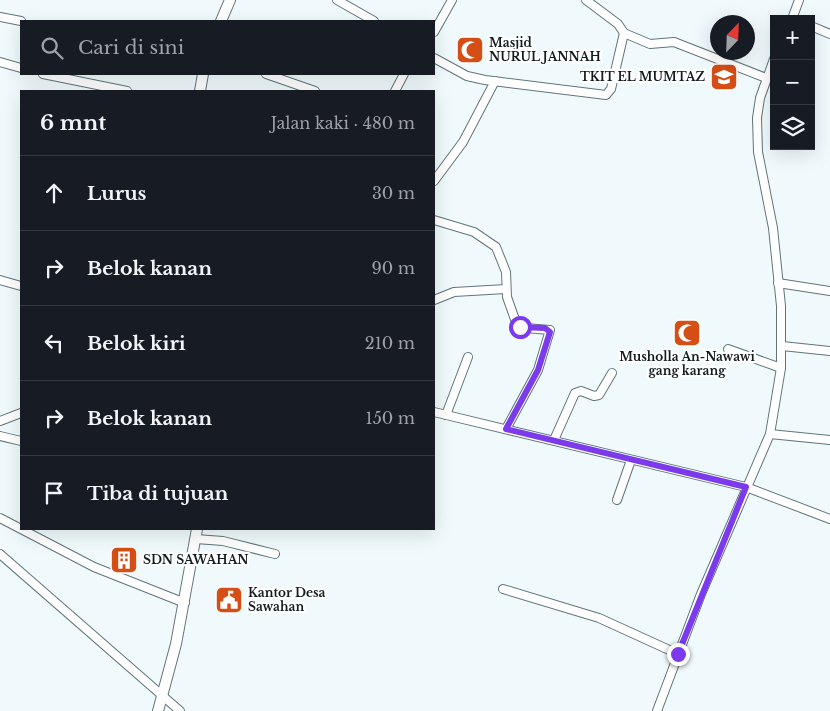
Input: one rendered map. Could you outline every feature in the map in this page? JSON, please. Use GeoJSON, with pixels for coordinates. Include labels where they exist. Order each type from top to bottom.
{"type":"FeatureCollection","features":[{"type":"Feature","properties":{"kind":"street"},"geometry":{"type":"LineString","coordinates":[[221,20],[230,0]]}},
{"type":"Feature","properties":{"kind":"street"},"geometry":{"type":"LineString","coordinates":[[338,0],[372,20]]}},
{"type":"Feature","properties":{"kind":"street"},"geometry":{"type":"LineString","coordinates":[[435,30],[452,0]]}},
{"type":"Feature","properties":{"kind":"street"},"geometry":{"type":"LineString","coordinates":[[586,0],[618,24],[624,33],[650,44],[674,42],[766,78]]}},
{"type":"Feature","properties":{"kind":"street"},"geometry":{"type":"LineString","coordinates":[[794,15],[799,0]]}},
{"type":"Feature","properties":{"kind":"street"},"geometry":{"type":"LineString","coordinates":[[0,17],[20,21]]}},
{"type":"Feature","properties":{"kind":"street"},"geometry":{"type":"LineString","coordinates":[[815,28],[830,34]]}},
{"type":"Feature","properties":{"kind":"street"},"geometry":{"type":"LineString","coordinates":[[435,59],[467,76],[606,95],[610,89],[624,33]]}},
{"type":"Feature","properties":{"kind":"street"},"geometry":{"type":"LineString","coordinates":[[657,711],[678,654],[746,487],[770,434],[781,368],[782,346],[773,228],[758,152],[757,118],[766,78],[774,60]]}},
{"type":"Feature","properties":{"kind":"street"},"geometry":{"type":"LineString","coordinates":[[0,62],[20,68]]}},
{"type":"Feature","properties":{"kind":"street"},"geometry":{"type":"LineString","coordinates":[[48,75],[122,90]]}},
{"type":"Feature","properties":{"kind":"street"},"geometry":{"type":"LineString","coordinates":[[200,75],[200,90]]}},
{"type":"Feature","properties":{"kind":"street"},"geometry":{"type":"LineString","coordinates":[[269,75],[312,90]]}},
{"type":"Feature","properties":{"kind":"street"},"geometry":{"type":"LineString","coordinates":[[396,90],[404,75]]}},
{"type":"Feature","properties":{"kind":"street"},"geometry":{"type":"LineString","coordinates":[[435,180],[463,142],[495,81]]}},
{"type":"Feature","properties":{"kind":"street"},"geometry":{"type":"LineString","coordinates":[[435,220],[486,238],[496,247],[506,272],[506,287],[511,311],[519,326],[548,329],[550,332],[538,370],[506,429]]}},
{"type":"Feature","properties":{"kind":"street"},"geometry":{"type":"LineString","coordinates":[[0,280],[20,286]]}},
{"type":"Feature","properties":{"kind":"street"},"geometry":{"type":"LineString","coordinates":[[778,283],[830,292]]}},
{"type":"Feature","properties":{"kind":"street"},"geometry":{"type":"LineString","coordinates":[[435,300],[454,292],[506,287]]}},
{"type":"Feature","properties":{"kind":"street"},"geometry":{"type":"LineString","coordinates":[[782,346],[830,351]]}},
{"type":"Feature","properties":{"kind":"street"},"geometry":{"type":"LineString","coordinates":[[728,349],[781,368]]}},
{"type":"Feature","properties":{"kind":"street"},"geometry":{"type":"LineString","coordinates":[[446,415],[468,357]]}},
{"type":"Feature","properties":{"kind":"street"},"geometry":{"type":"LineString","coordinates":[[554,440],[575,393],[581,391],[594,396],[599,395],[612,373]]}},
{"type":"Feature","properties":{"kind":"street"},"geometry":{"type":"LineString","coordinates":[[435,412],[746,487],[830,519]]}},
{"type":"Feature","properties":{"kind":"street"},"geometry":{"type":"LineString","coordinates":[[0,421],[20,413]]}},
{"type":"Feature","properties":{"kind":"street"},"geometry":{"type":"LineString","coordinates":[[770,434],[830,440]]}},
{"type":"Feature","properties":{"kind":"street"},"geometry":{"type":"LineString","coordinates":[[0,436],[20,441]]}},
{"type":"Feature","properties":{"kind":"street"},"geometry":{"type":"LineString","coordinates":[[617,500],[631,460]]}},
{"type":"Feature","properties":{"kind":"street"},"geometry":{"type":"LineString","coordinates":[[0,518],[20,528]]}},
{"type":"Feature","properties":{"kind":"street"},"geometry":{"type":"LineString","coordinates":[[23,530],[94,567],[184,604]]}},
{"type":"Feature","properties":{"kind":"street"},"geometry":{"type":"LineString","coordinates":[[158,711],[163,697],[184,604],[197,534],[276,554]]}},
{"type":"Feature","properties":{"kind":"street"},"geometry":{"type":"LineString","coordinates":[[0,554],[180,711]]}},
{"type":"Feature","properties":{"kind":"street"},"geometry":{"type":"LineString","coordinates":[[503,589],[599,618],[678,654]]}},
{"type":"Feature","properties":{"kind":"place","name":"Masjid NURUL JANNAH"},"geometry":{"type":"Point","coordinates":[470,50]}},
{"type":"Feature","properties":{"kind":"place","name":"TKIT EL MUMTAZ"},"geometry":{"type":"Point","coordinates":[724,77]}},
{"type":"Feature","properties":{"kind":"place","name":"Musholla An-Nawawi gang karang"},"geometry":{"type":"Point","coordinates":[687,333]}},
{"type":"Feature","properties":{"kind":"place","name":"SDN SAWAHAN"},"geometry":{"type":"Point","coordinates":[124,560]}},
{"type":"Feature","properties":{"kind":"place","name":"Kantor Desa Sawahan"},"geometry":{"type":"Point","coordinates":[229,600]}},
{"type":"Feature","properties":{"kind":"route"},"geometry":{"type":"LineString","coordinates":[[520,327],[545,328],[550,330],[550,332],[538,370],[506,429],[746,487],[678,654]]}}]}
